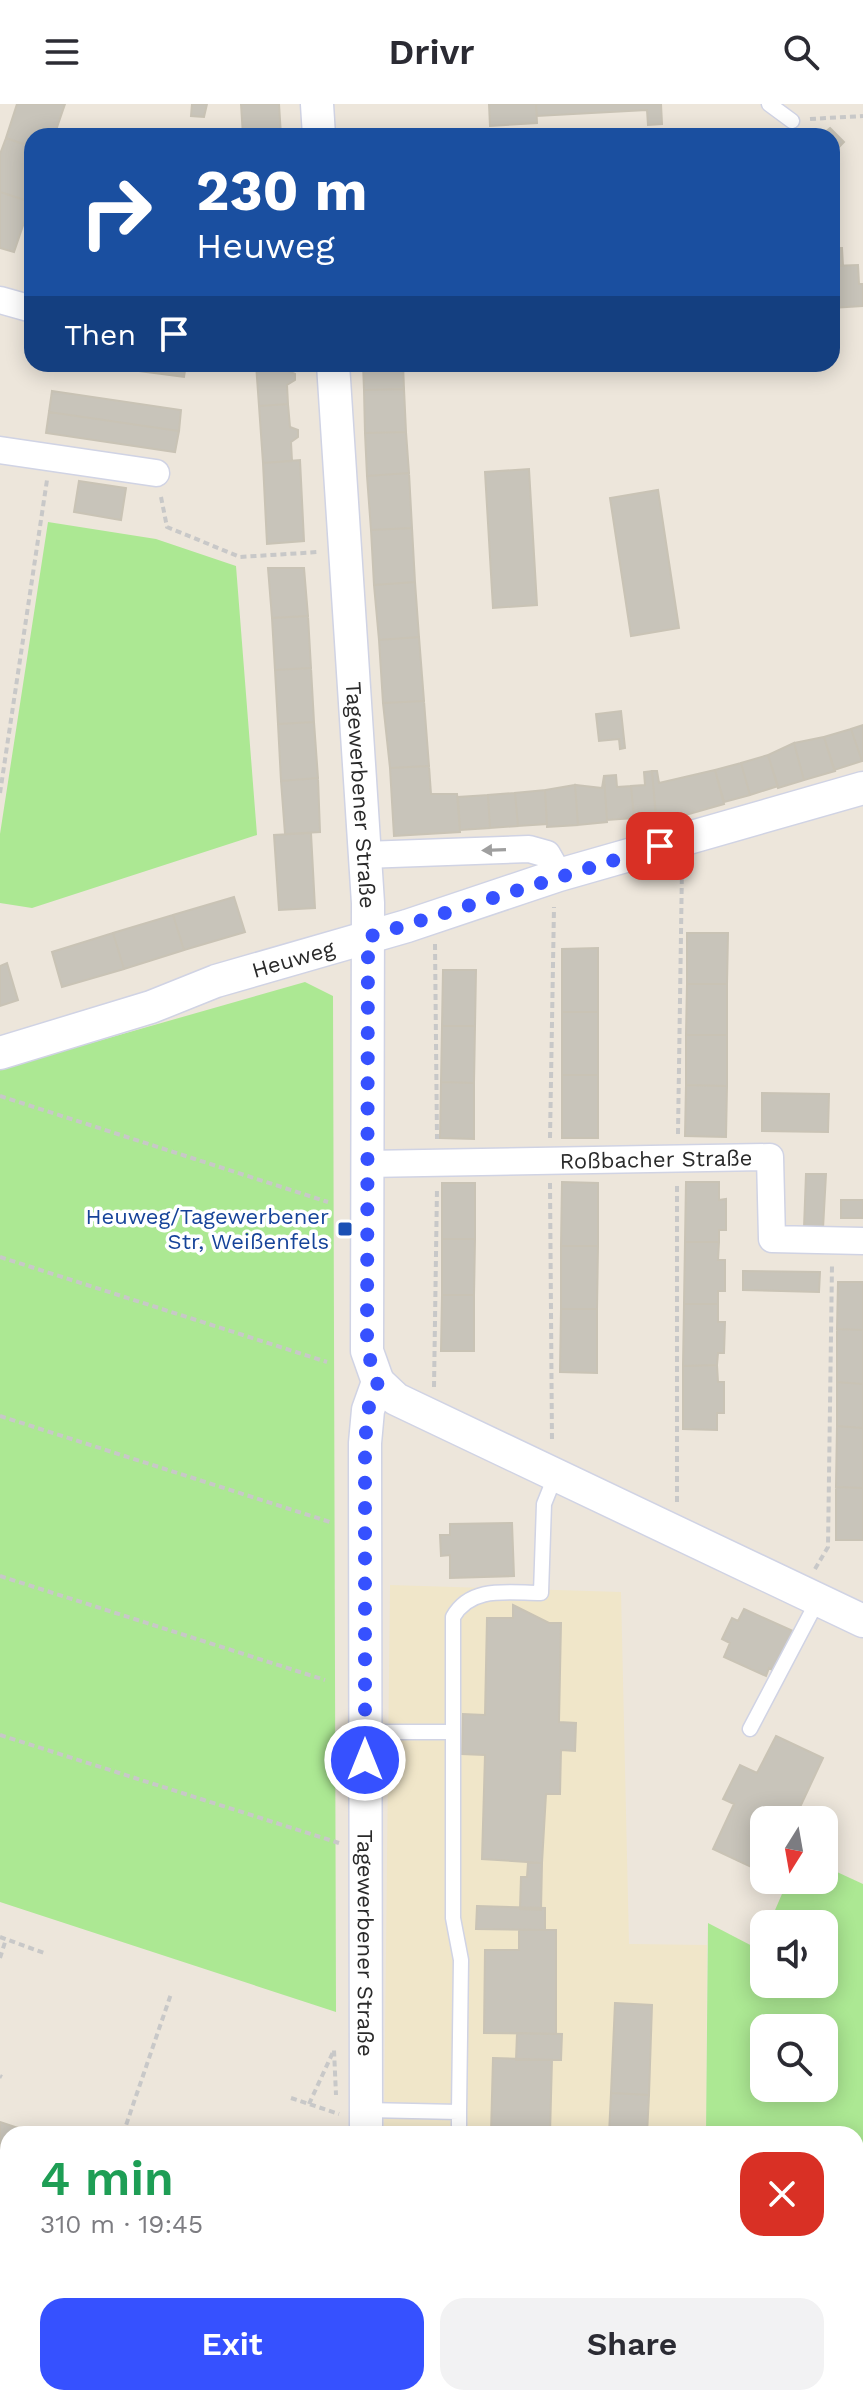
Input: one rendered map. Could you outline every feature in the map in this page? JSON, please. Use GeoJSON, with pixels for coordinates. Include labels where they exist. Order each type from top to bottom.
{"type":"FeatureCollection","features":[{"type":"Feature","properties":{"kind":"street"},"geometry":{"type":"LineString","coordinates":[[317,104],[318,128]]}},
{"type":"Feature","properties":{"kind":"street"},"geometry":{"type":"LineString","coordinates":[[0,300],[24,307]]}},
{"type":"Feature","properties":{"kind":"street","name":"Tagewerbener Straße"},"geometry":{"type":"LineString","coordinates":[[333,372],[368,937],[367,1351],[378,1382],[368,1410],[365,1443],[365,1845],[356,2119]]}},
{"type":"Feature","properties":{"kind":"street"},"geometry":{"type":"LineString","coordinates":[[0,450],[156,473]]}},
{"type":"Feature","properties":{"kind":"street","name":"Heuweg"},"geometry":{"type":"LineString","coordinates":[[0,1053],[151,1007],[216,981],[368,937],[557,876],[863,788]]}},
{"type":"Feature","properties":{"kind":"street"},"geometry":{"type":"LineString","coordinates":[[364,855],[529,849],[547,854],[557,876]]}},
{"type":"Feature","properties":{"kind":"street","name":"Roßbacher Straße"},"geometry":{"type":"LineString","coordinates":[[366,1164],[770,1157],[772,1239],[863,1241]]}},
{"type":"Feature","properties":{"kind":"street"},"geometry":{"type":"LineString","coordinates":[[378,1382],[396,1399],[863,1621]]}},
{"type":"Feature","properties":{"kind":"lane"},"geometry":{"type":"LineString","coordinates":[[769,104],[792,121]]}},
{"type":"Feature","properties":{"kind":"lane"},"geometry":{"type":"LineString","coordinates":[[459,2126],[461,1960],[453,1918],[453,1617],[459,1606],[483,1593],[541,1593],[544,1504],[554,1473]]}},
{"type":"Feature","properties":{"kind":"lane"},"geometry":{"type":"LineString","coordinates":[[750,1729],[810,1596]]}},
{"type":"Feature","properties":{"kind":"lane"},"geometry":{"type":"LineString","coordinates":[[365,1732],[453,1732]]}},
{"type":"Feature","properties":{"kind":"lane"},"geometry":{"type":"LineString","coordinates":[[356,2119],[459,2112]]}},
{"type":"Feature","properties":{"kind":"path"},"geometry":{"type":"LineString","coordinates":[[792,121],[863,116]]}},
{"type":"Feature","properties":{"kind":"path"},"geometry":{"type":"LineString","coordinates":[[0,793],[51,458]]}},
{"type":"Feature","properties":{"kind":"path"},"geometry":{"type":"LineString","coordinates":[[156,473],[167,527],[240,557],[344,550]]}},
{"type":"Feature","properties":{"kind":"path"},"geometry":{"type":"LineString","coordinates":[[677,1533],[677,1159],[683,839]]}},
{"type":"Feature","properties":{"kind":"path"},"geometry":{"type":"LineString","coordinates":[[554,1473],[550,1161],[557,876]]}},
{"type":"Feature","properties":{"kind":"path"},"geometry":{"type":"LineString","coordinates":[[0,1096],[328,1202]]}},
{"type":"Feature","properties":{"kind":"path"},"geometry":{"type":"LineString","coordinates":[[810,1596],[828,1547],[832,1241]]}},
{"type":"Feature","properties":{"kind":"path"},"geometry":{"type":"LineString","coordinates":[[0,1257],[327,1362]]}},
{"type":"Feature","properties":{"kind":"path"},"geometry":{"type":"LineString","coordinates":[[0,1416],[330,1522]]}},
{"type":"Feature","properties":{"kind":"path"},"geometry":{"type":"LineString","coordinates":[[0,1576],[325,1680]]}},
{"type":"Feature","properties":{"kind":"path"},"geometry":{"type":"LineString","coordinates":[[0,1735],[339,1844],[365,1845]]}},
{"type":"Feature","properties":{"kind":"path"},"geometry":{"type":"LineString","coordinates":[[0,1958],[3,1938],[44,1953]]}},
{"type":"Feature","properties":{"kind":"path"},"geometry":{"type":"LineString","coordinates":[[126,2126],[171,1994]]}},
{"type":"Feature","properties":{"kind":"path"},"geometry":{"type":"LineString","coordinates":[[309,2104],[334,2050],[356,2119]]}},
{"type":"Feature","properties":{"kind":"path"},"geometry":{"type":"LineString","coordinates":[[291,2098],[322,2109]]}},
{"type":"Feature","properties":{"kind":"shaded area"},"geometry":{"type":"Polygon","coordinates":[[[390,1585],[621,1592],[629,1944],[707,1945],[706,2126],[384,2126],[390,1585]]]}},
{"type":"Feature","properties":{"kind":"green space"},"geometry":{"type":"Polygon","coordinates":[[[48,522],[156,539],[236,566],[257,835],[32,908],[0,903],[0,834],[48,522]]]}},
{"type":"Feature","properties":{"kind":"green space"},"geometry":{"type":"Polygon","coordinates":[[[305,982],[333,996],[336,2012],[0,1902],[0,1069],[305,982]]]}},
{"type":"Feature","properties":{"kind":"green space"},"geometry":{"type":"Polygon","coordinates":[[[838,1872],[863,1884],[863,2126],[706,2126],[708,1923],[750,1945],[750,1998],[838,1998],[838,1910],[775,1910],[782,1894],[838,1894],[838,1872]]]}},
{"type":"Feature","properties":{"kind":"building"},"geometry":{"type":"Polygon","coordinates":[[[17,104],[65,104],[57,128],[24,128],[24,144],[6,138],[17,104]]]}},
{"type":"Feature","properties":{"kind":"building"},"geometry":{"type":"Polygon","coordinates":[[[192,104],[207,104],[204,117],[191,116],[192,104]]]}},
{"type":"Feature","properties":{"kind":"building"},"geometry":{"type":"Polygon","coordinates":[[[241,104],[279,104],[280,128],[242,128],[241,104]]]}},
{"type":"Feature","properties":{"kind":"building"},"geometry":{"type":"Polygon","coordinates":[[[489,104],[536,104],[537,123],[490,126],[489,104]]]}},
{"type":"Feature","properties":{"kind":"building"},"geometry":{"type":"Polygon","coordinates":[[[536,104],[661,104],[662,124],[648,125],[647,110],[537,116],[536,104]]]}},
{"type":"Feature","properties":{"kind":"building"},"geometry":{"type":"Polygon","coordinates":[[[6,138],[24,144],[24,200],[0,192],[0,154],[6,138]]]}},
{"type":"Feature","properties":{"kind":"building"},"geometry":{"type":"Polygon","coordinates":[[[0,192],[24,200],[24,223],[14,252],[0,248],[0,192]]]}},
{"type":"Feature","properties":{"kind":"building"},"geometry":{"type":"Polygon","coordinates":[[[840,248],[842,248],[843,266],[840,266],[840,248]]]}},
{"type":"Feature","properties":{"kind":"building"},"geometry":{"type":"Polygon","coordinates":[[[858,265],[859,284],[863,284],[863,306],[840,307],[840,266],[858,265]]]}},
{"type":"Feature","properties":{"kind":"building"},"geometry":{"type":"Polygon","coordinates":[[[146,372],[185,372],[184,377],[146,372]]]}},
{"type":"Feature","properties":{"kind":"building"},"geometry":{"type":"Polygon","coordinates":[[[257,372],[295,374],[295,380],[287,385],[288,404],[259,406],[257,372]]]}},
{"type":"Feature","properties":{"kind":"building"},"geometry":{"type":"Polygon","coordinates":[[[363,372],[403,372],[404,389],[364,390],[363,372]]]}},
{"type":"Feature","properties":{"kind":"building"},"geometry":{"type":"Polygon","coordinates":[[[404,389],[406,432],[365,433],[364,390],[404,389]]]}},
{"type":"Feature","properties":{"kind":"building"},"geometry":{"type":"Polygon","coordinates":[[[52,391],[181,410],[179,431],[49,412],[52,391]]]}},
{"type":"Feature","properties":{"kind":"building"},"geometry":{"type":"Polygon","coordinates":[[[288,404],[290,427],[298,430],[298,437],[291,442],[292,461],[263,463],[259,406],[288,404]]]}},
{"type":"Feature","properties":{"kind":"building"},"geometry":{"type":"Polygon","coordinates":[[[49,412],[179,431],[175,452],[46,433],[49,412]]]}},
{"type":"Feature","properties":{"kind":"building"},"geometry":{"type":"Polygon","coordinates":[[[406,432],[409,473],[367,476],[365,433],[406,432]]]}},
{"type":"Feature","properties":{"kind":"building"},"geometry":{"type":"Polygon","coordinates":[[[300,460],[304,541],[267,544],[263,463],[300,460]]]}},
{"type":"Feature","properties":{"kind":"building"},"geometry":{"type":"Polygon","coordinates":[[[529,469],[537,605],[493,608],[485,472],[529,469]]]}},
{"type":"Feature","properties":{"kind":"building"},"geometry":{"type":"Polygon","coordinates":[[[409,473],[412,528],[371,530],[367,476],[409,473]]]}},
{"type":"Feature","properties":{"kind":"building"},"geometry":{"type":"Polygon","coordinates":[[[79,481],[126,488],[121,520],[74,512],[79,481]]]}},
{"type":"Feature","properties":{"kind":"building"},"geometry":{"type":"Polygon","coordinates":[[[658,490],[679,628],[631,636],[610,498],[658,490]]]}},
{"type":"Feature","properties":{"kind":"building"},"geometry":{"type":"Polygon","coordinates":[[[412,528],[415,582],[374,585],[371,530],[412,528]]]}},
{"type":"Feature","properties":{"kind":"building"},"geometry":{"type":"Polygon","coordinates":[[[268,568],[304,568],[308,616],[272,618],[268,568]]]}},
{"type":"Feature","properties":{"kind":"building"},"geometry":{"type":"Polygon","coordinates":[[[415,582],[419,637],[379,640],[374,585],[415,582]]]}},
{"type":"Feature","properties":{"kind":"building"},"geometry":{"type":"Polygon","coordinates":[[[308,616],[311,668],[275,670],[272,618],[308,616]]]}},
{"type":"Feature","properties":{"kind":"building"},"geometry":{"type":"Polygon","coordinates":[[[419,637],[424,701],[383,703],[379,640],[419,637]]]}},
{"type":"Feature","properties":{"kind":"building"},"geometry":{"type":"Polygon","coordinates":[[[311,668],[314,722],[278,724],[275,670],[311,668]]]}},
{"type":"Feature","properties":{"kind":"building"},"geometry":{"type":"Polygon","coordinates":[[[424,701],[429,766],[390,768],[383,703],[424,701]]]}},
{"type":"Feature","properties":{"kind":"building"},"geometry":{"type":"Polygon","coordinates":[[[621,711],[625,748],[620,749],[619,739],[599,741],[596,714],[621,711]]]}},
{"type":"Feature","properties":{"kind":"building"},"geometry":{"type":"Polygon","coordinates":[[[314,722],[318,778],[281,781],[278,724],[314,722]]]}},
{"type":"Feature","properties":{"kind":"building"},"geometry":{"type":"Polygon","coordinates":[[[863,725],[863,761],[862,761],[851,729],[863,725]]]}},
{"type":"Feature","properties":{"kind":"building"},"geometry":{"type":"Polygon","coordinates":[[[851,729],[862,761],[834,770],[824,737],[851,729]]]}},
{"type":"Feature","properties":{"kind":"building"},"geometry":{"type":"Polygon","coordinates":[[[824,737],[835,771],[804,780],[794,743],[824,737]]]}},
{"type":"Feature","properties":{"kind":"building"},"geometry":{"type":"Polygon","coordinates":[[[794,743],[804,780],[778,788],[768,755],[794,743]]]}},
{"type":"Feature","properties":{"kind":"building"},"geometry":{"type":"Polygon","coordinates":[[[768,755],[778,786],[750,795],[741,763],[768,755]]]}},
{"type":"Feature","properties":{"kind":"building"},"geometry":{"type":"Polygon","coordinates":[[[741,763],[750,795],[724,802],[715,770],[741,763]]]}},
{"type":"Feature","properties":{"kind":"building"},"geometry":{"type":"Polygon","coordinates":[[[429,766],[431,794],[457,794],[460,832],[394,836],[390,768],[429,766]]]}},
{"type":"Feature","properties":{"kind":"building"},"geometry":{"type":"Polygon","coordinates":[[[715,770],[724,804],[682,816],[656,818],[652,771],[657,771],[659,783],[715,770]]]}},
{"type":"Feature","properties":{"kind":"building"},"geometry":{"type":"Polygon","coordinates":[[[652,771],[656,816],[634,818],[631,786],[645,785],[644,772],[652,771]]]}},
{"type":"Feature","properties":{"kind":"building"},"geometry":{"type":"Polygon","coordinates":[[[616,775],[617,787],[631,786],[634,818],[607,820],[604,776],[616,775]]]}},
{"type":"Feature","properties":{"kind":"building"},"geometry":{"type":"Polygon","coordinates":[[[604,776],[607,822],[578,825],[575,785],[602,788],[604,776]]]}},
{"type":"Feature","properties":{"kind":"building"},"geometry":{"type":"Polygon","coordinates":[[[318,778],[320,832],[285,834],[281,781],[318,778]]]}},
{"type":"Feature","properties":{"kind":"building"},"geometry":{"type":"Polygon","coordinates":[[[575,785],[578,825],[547,827],[545,790],[575,785]]]}},
{"type":"Feature","properties":{"kind":"building"},"geometry":{"type":"Polygon","coordinates":[[[545,790],[547,824],[518,826],[515,793],[545,790]]]}},
{"type":"Feature","properties":{"kind":"building"},"geometry":{"type":"Polygon","coordinates":[[[515,793],[518,826],[490,828],[488,795],[515,793]]]}},
{"type":"Feature","properties":{"kind":"building"},"geometry":{"type":"Polygon","coordinates":[[[488,795],[490,828],[460,830],[458,797],[488,795]]]}},
{"type":"Feature","properties":{"kind":"building"},"geometry":{"type":"Polygon","coordinates":[[[311,833],[315,908],[279,910],[274,835],[311,833]]]}},
{"type":"Feature","properties":{"kind":"building"},"geometry":{"type":"Polygon","coordinates":[[[234,897],[245,932],[184,950],[173,915],[234,897]]]}},
{"type":"Feature","properties":{"kind":"building"},"geometry":{"type":"Polygon","coordinates":[[[173,915],[184,950],[124,969],[113,933],[173,915]]]}},
{"type":"Feature","properties":{"kind":"building"},"geometry":{"type":"Polygon","coordinates":[[[113,933],[124,969],[62,987],[52,952],[113,933]]]}},
{"type":"Feature","properties":{"kind":"building"},"geometry":{"type":"Polygon","coordinates":[[[687,933],[728,933],[727,984],[687,984],[687,933]]]}},
{"type":"Feature","properties":{"kind":"building"},"geometry":{"type":"Polygon","coordinates":[[[598,948],[598,1012],[562,1012],[562,949],[598,948]]]}},
{"type":"Feature","properties":{"kind":"building"},"geometry":{"type":"Polygon","coordinates":[[[7,963],[18,1000],[0,1006],[0,966],[7,963]]]}},
{"type":"Feature","properties":{"kind":"building"},"geometry":{"type":"Polygon","coordinates":[[[443,970],[476,970],[475,1026],[442,1026],[443,970]]]}},
{"type":"Feature","properties":{"kind":"building"},"geometry":{"type":"Polygon","coordinates":[[[687,984],[727,984],[727,1035],[686,1035],[687,984]]]}},
{"type":"Feature","properties":{"kind":"building"},"geometry":{"type":"Polygon","coordinates":[[[562,1012],[598,1012],[598,1075],[562,1075],[562,1012]]]}},
{"type":"Feature","properties":{"kind":"building"},"geometry":{"type":"Polygon","coordinates":[[[442,1026],[475,1026],[474,1083],[441,1082],[442,1026]]]}},
{"type":"Feature","properties":{"kind":"building"},"geometry":{"type":"Polygon","coordinates":[[[686,1035],[727,1035],[727,1086],[686,1085],[686,1035]]]}},
{"type":"Feature","properties":{"kind":"building"},"geometry":{"type":"Polygon","coordinates":[[[562,1075],[598,1075],[598,1138],[562,1138],[562,1075]]]}},
{"type":"Feature","properties":{"kind":"building"},"geometry":{"type":"Polygon","coordinates":[[[441,1082],[474,1083],[474,1139],[440,1138],[441,1082]]]}},
{"type":"Feature","properties":{"kind":"building"},"geometry":{"type":"Polygon","coordinates":[[[686,1085],[727,1086],[726,1137],[685,1136],[686,1085]]]}},
{"type":"Feature","properties":{"kind":"building"},"geometry":{"type":"Polygon","coordinates":[[[762,1093],[829,1094],[828,1132],[762,1131],[762,1093]]]}},
{"type":"Feature","properties":{"kind":"building"},"geometry":{"type":"Polygon","coordinates":[[[806,1174],[826,1174],[823,1229],[804,1228],[806,1174]]]}},
{"type":"Feature","properties":{"kind":"building"},"geometry":{"type":"Polygon","coordinates":[[[562,1182],[598,1183],[598,1246],[561,1246],[562,1182]]]}},
{"type":"Feature","properties":{"kind":"building"},"geometry":{"type":"Polygon","coordinates":[[[686,1182],[719,1182],[719,1200],[726,1199],[726,1230],[719,1230],[719,1242],[685,1242],[686,1182]]]}},
{"type":"Feature","properties":{"kind":"building"},"geometry":{"type":"Polygon","coordinates":[[[442,1183],[475,1183],[475,1239],[442,1239],[442,1183]]]}},
{"type":"Feature","properties":{"kind":"building"},"geometry":{"type":"Polygon","coordinates":[[[841,1200],[863,1200],[863,1218],[841,1218],[841,1200]]]}},
{"type":"Feature","properties":{"kind":"building"},"geometry":{"type":"Polygon","coordinates":[[[442,1239],[475,1239],[474,1295],[442,1295],[442,1239]]]}},
{"type":"Feature","properties":{"kind":"building"},"geometry":{"type":"Polygon","coordinates":[[[685,1242],[719,1242],[718,1260],[725,1260],[725,1291],[718,1291],[718,1304],[684,1304],[685,1242]]]}},
{"type":"Feature","properties":{"kind":"building"},"geometry":{"type":"Polygon","coordinates":[[[561,1246],[598,1246],[597,1309],[561,1309],[561,1246]]]}},
{"type":"Feature","properties":{"kind":"building"},"geometry":{"type":"Polygon","coordinates":[[[743,1271],[820,1272],[819,1292],[743,1290],[743,1271]]]}},
{"type":"Feature","properties":{"kind":"building"},"geometry":{"type":"Polygon","coordinates":[[[838,1282],[863,1282],[863,1330],[837,1329],[838,1282]]]}},
{"type":"Feature","properties":{"kind":"building"},"geometry":{"type":"Polygon","coordinates":[[[442,1295],[474,1295],[474,1351],[441,1351],[442,1295]]]}},
{"type":"Feature","properties":{"kind":"building"},"geometry":{"type":"Polygon","coordinates":[[[684,1304],[718,1304],[718,1322],[725,1322],[724,1353],[718,1353],[717,1365],[683,1366],[684,1304]]]}},
{"type":"Feature","properties":{"kind":"building"},"geometry":{"type":"Polygon","coordinates":[[[561,1309],[597,1309],[597,1373],[560,1372],[561,1309]]]}},
{"type":"Feature","properties":{"kind":"building"},"geometry":{"type":"Polygon","coordinates":[[[837,1329],[863,1330],[863,1384],[837,1382],[837,1329]]]}},
{"type":"Feature","properties":{"kind":"building"},"geometry":{"type":"Polygon","coordinates":[[[717,1365],[718,1382],[724,1382],[724,1413],[717,1413],[717,1430],[683,1429],[683,1366],[717,1365]]]}},
{"type":"Feature","properties":{"kind":"building"},"geometry":{"type":"Polygon","coordinates":[[[837,1382],[863,1384],[863,1428],[837,1426],[837,1382]]]}},
{"type":"Feature","properties":{"kind":"building"},"geometry":{"type":"Polygon","coordinates":[[[837,1426],[863,1428],[863,1488],[836,1487],[837,1426]]]}},
{"type":"Feature","properties":{"kind":"building"},"geometry":{"type":"Polygon","coordinates":[[[836,1487],[863,1488],[863,1540],[836,1540],[836,1487]]]}},
{"type":"Feature","properties":{"kind":"building"},"geometry":{"type":"Polygon","coordinates":[[[512,1523],[514,1576],[450,1578],[450,1555],[441,1556],[440,1535],[450,1535],[450,1524],[512,1523]]]}},
{"type":"Feature","properties":{"kind":"building"},"geometry":{"type":"Polygon","coordinates":[[[513,1605],[549,1623],[561,1623],[559,1722],[576,1723],[575,1751],[561,1750],[560,1794],[546,1794],[542,1863],[482,1859],[485,1755],[462,1754],[463,1714],[485,1715],[487,1618],[513,1618],[513,1605]]]}},
{"type":"Feature","properties":{"kind":"building"},"geometry":{"type":"Polygon","coordinates":[[[744,1609],[793,1631],[774,1671],[769,1668],[766,1676],[724,1657],[730,1643],[722,1639],[732,1618],[738,1621],[744,1609]]]}},
{"type":"Feature","properties":{"kind":"building"},"geometry":{"type":"Polygon","coordinates":[[[776,1736],[823,1758],[801,1806],[750,1806],[750,1866],[713,1849],[734,1804],[723,1799],[740,1765],[757,1773],[776,1736]]]}},
{"type":"Feature","properties":{"kind":"building"},"geometry":{"type":"Polygon","coordinates":[[[528,1863],[542,1863],[541,1910],[520,1909],[521,1877],[527,1877],[528,1863]]]}},
{"type":"Feature","properties":{"kind":"building"},"geometry":{"type":"Polygon","coordinates":[[[477,1906],[545,1908],[545,1930],[476,1929],[477,1906]]]}},
{"type":"Feature","properties":{"kind":"building"},"geometry":{"type":"Polygon","coordinates":[[[519,1930],[556,1930],[556,2034],[484,2033],[485,1950],[519,1950],[519,1930]]]}},
{"type":"Feature","properties":{"kind":"building"},"geometry":{"type":"Polygon","coordinates":[[[615,2003],[652,2005],[649,2095],[611,2093],[615,2003]]]}},
{"type":"Feature","properties":{"kind":"building"},"geometry":{"type":"Polygon","coordinates":[[[517,2033],[562,2034],[561,2060],[516,2060],[517,2033]]]}},
{"type":"Feature","properties":{"kind":"building"},"geometry":{"type":"Polygon","coordinates":[[[493,2058],[552,2060],[550,2126],[491,2126],[493,2058]]]}},
{"type":"Feature","properties":{"kind":"building"},"geometry":{"type":"Polygon","coordinates":[[[611,2093],[649,2095],[647,2126],[609,2126],[611,2093]]]}},
{"type":"Feature","properties":{"kind":"place","name":"Heuweg/Tagewerbener Str, Weißenfels"},"geometry":{"type":"Point","coordinates":[345,1229]}},
{"type":"Feature","properties":{"kind":"route"},"geometry":{"type":"LineString","coordinates":[[365,1760],[365,1443],[368,1410],[378,1382],[369,1364],[367,1351],[368,937],[660,846]]}}]}
